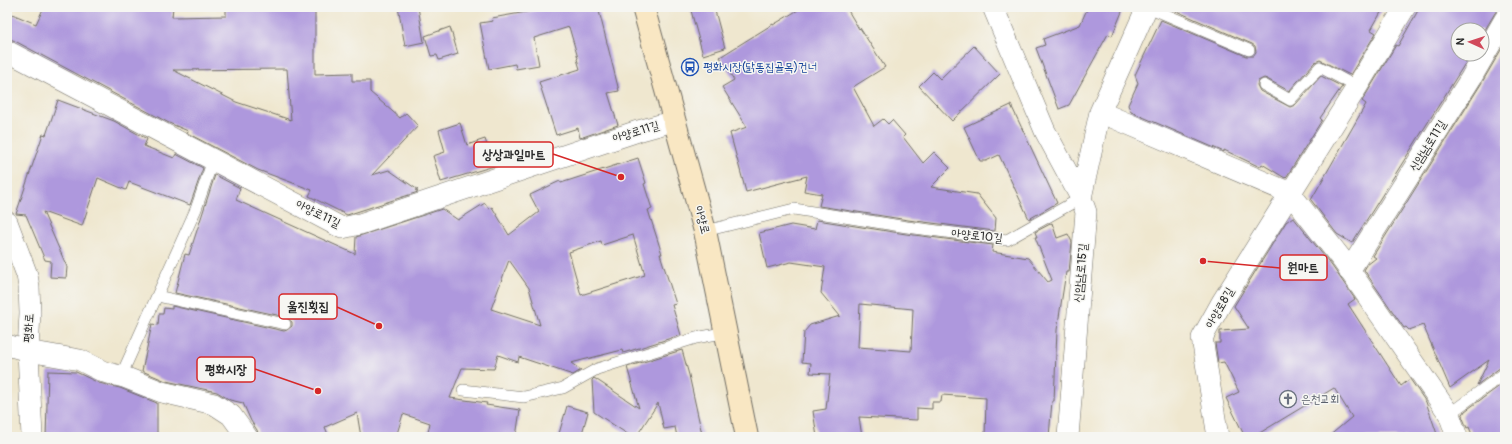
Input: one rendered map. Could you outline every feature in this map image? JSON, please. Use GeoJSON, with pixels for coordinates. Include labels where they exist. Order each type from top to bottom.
{"type":"FeatureCollection","features":[{"type":"Feature","properties":{"kind":"main road","name":"아양로"},"geometry":{"type":"LineString","coordinates":[[643,7],[705,231],[727,332],[747,437]]}},
{"type":"Feature","properties":{"kind":"street"},"geometry":{"type":"LineString","coordinates":[[993,7],[1045,131],[1081,198]]}},
{"type":"Feature","properties":{"kind":"street","name":"신암남로15길"},"geometry":{"type":"LineString","coordinates":[[1068,437],[1086,212],[1081,198],[1100,112],[1148,7]]}},
{"type":"Feature","properties":{"kind":"street"},"geometry":{"type":"LineString","coordinates":[[1290,193],[1357,87],[1405,7]]}},
{"type":"Feature","properties":{"kind":"street","name":"신암남로11길"},"geometry":{"type":"LineString","coordinates":[[1349,271],[1471,78],[1505,19]]}},
{"type":"Feature","properties":{"kind":"street","name":"아양로11길"},"geometry":{"type":"LineString","coordinates":[[7,51],[342,228],[360,224],[638,130],[674,121]]}},
{"type":"Feature","properties":{"kind":"street"},"geometry":{"type":"LineString","coordinates":[[1100,112],[1290,193],[1349,271],[1449,414],[1457,437]]}},
{"type":"Feature","properties":{"kind":"street","name":"아양로8길"},"geometry":{"type":"LineString","coordinates":[[1218,437],[1202,338],[1222,302],[1290,193]]}},
{"type":"Feature","properties":{"kind":"street","name":"평화로"},"geometry":{"type":"LineString","coordinates":[[7,222],[27,275],[29,287],[30,313],[28,351],[32,437]]}},
{"type":"Feature","properties":{"kind":"street"},"geometry":{"type":"LineString","coordinates":[[7,345],[28,351],[80,360],[104,372],[121,376],[162,392],[214,404],[231,415],[248,437]]}},
{"type":"Feature","properties":{"kind":"lane","name":"신암남로15길"},"geometry":{"type":"LineString","coordinates":[[1148,7],[1249,50]]}},
{"type":"Feature","properties":{"kind":"lane"},"geometry":{"type":"LineString","coordinates":[[1264,85],[1290,100],[1320,67],[1357,87]]}},
{"type":"Feature","properties":{"kind":"lane"},"geometry":{"type":"LineString","coordinates":[[121,376],[196,209],[213,160]]}},
{"type":"Feature","properties":{"kind":"lane","name":"아양로10길"},"geometry":{"type":"LineString","coordinates":[[705,231],[794,209],[907,227],[1007,240],[1081,198]]}},
{"type":"Feature","properties":{"kind":"lane"},"geometry":{"type":"LineString","coordinates":[[157,296],[285,324]]}},
{"type":"Feature","properties":{"kind":"lane"},"geometry":{"type":"LineString","coordinates":[[464,390],[524,397],[563,388],[597,369],[696,338],[727,332]]}},
{"type":"Feature","properties":{"kind":"lane"},"geometry":{"type":"LineString","coordinates":[[1449,414],[1505,373]]}},
{"type":"Feature","properties":{"kind":"building"},"geometry":{"type":"Polygon","coordinates":[[[44,7],[173,7],[172,17],[226,16],[226,7],[315,7],[315,74],[352,73],[352,81],[370,81],[370,92],[400,118],[406,113],[418,126],[372,175],[389,170],[418,190],[415,190],[418,192],[347,215],[309,196],[312,190],[258,170],[187,133],[188,131],[169,123],[13,40],[7,39],[7,14],[11,16],[12,14],[36,24],[44,7]],[[287,69],[173,70],[236,102],[291,120],[287,69]]]}},
{"type":"Feature","properties":{"kind":"building"},"geometry":{"type":"Polygon","coordinates":[[[398,7],[418,7],[424,42],[405,46],[398,7]]]}},
{"type":"Feature","properties":{"kind":"building"},"geometry":{"type":"Polygon","coordinates":[[[538,7],[598,7],[619,91],[608,93],[618,125],[580,138],[578,128],[556,135],[539,82],[580,69],[569,27],[534,38],[539,65],[516,69],[515,64],[489,69],[480,23],[493,21],[492,18],[538,10],[538,7]]]}},
{"type":"Feature","properties":{"kind":"building"},"geometry":{"type":"Polygon","coordinates":[[[690,7],[714,7],[725,48],[703,55],[690,7]]]}},
{"type":"Feature","properties":{"kind":"building"},"geometry":{"type":"Polygon","coordinates":[[[803,7],[846,7],[885,67],[853,87],[874,126],[883,119],[888,124],[892,120],[905,135],[903,137],[923,163],[934,152],[950,168],[931,187],[977,194],[996,218],[995,231],[908,220],[819,206],[822,194],[804,191],[807,176],[746,192],[730,133],[747,127],[722,87],[734,80],[720,57],[803,7]]]}},
{"type":"Feature","properties":{"kind":"building"},"geometry":{"type":"Polygon","coordinates":[[[1088,7],[1124,7],[1112,36],[1108,34],[1069,105],[1059,109],[1036,48],[1045,45],[1043,39],[1080,25],[1088,7]]]}},
{"type":"Feature","properties":{"kind":"building"},"geometry":{"type":"Polygon","coordinates":[[[1167,7],[1384,7],[1371,30],[1376,33],[1350,75],[1320,60],[1315,62],[1289,91],[1264,78],[1258,81],[1257,85],[1260,91],[1290,107],[1295,105],[1321,76],[1343,87],[1320,118],[1322,120],[1285,178],[1262,164],[1260,167],[1224,150],[1224,152],[1131,112],[1128,105],[1138,83],[1135,75],[1161,20],[1246,56],[1253,56],[1256,52],[1255,46],[1252,44],[1167,7]]]}},
{"type":"Feature","properties":{"kind":"building"},"geometry":{"type":"Polygon","coordinates":[[[1420,7],[1505,7],[1499,8],[1490,22],[1450,22],[1450,62],[1466,62],[1352,243],[1337,234],[1311,200],[1366,104],[1362,101],[1396,45],[1398,46],[1420,7]]]}},
{"type":"Feature","properties":{"kind":"building"},"geometry":{"type":"Polygon","coordinates":[[[450,27],[458,54],[439,60],[437,55],[431,56],[425,36],[450,27]]]}},
{"type":"Feature","properties":{"kind":"building"},"geometry":{"type":"Polygon","coordinates":[[[1505,43],[1505,366],[1501,367],[1477,385],[1489,360],[1450,388],[1423,325],[1409,330],[1406,327],[1404,328],[1364,270],[1367,265],[1376,258],[1373,256],[1505,43]]]}},
{"type":"Feature","properties":{"kind":"building"},"geometry":{"type":"Polygon","coordinates":[[[974,46],[1000,74],[952,121],[919,86],[933,72],[940,79],[974,46]]]}},
{"type":"Feature","properties":{"kind":"building"},"geometry":{"type":"Polygon","coordinates":[[[58,100],[114,121],[147,139],[144,146],[174,158],[176,154],[203,168],[190,205],[129,182],[126,190],[98,178],[82,226],[43,212],[67,267],[66,278],[50,277],[51,261],[45,260],[26,215],[16,214],[43,134],[46,135],[58,100]]]}},
{"type":"Feature","properties":{"kind":"building"},"geometry":{"type":"Polygon","coordinates":[[[1011,105],[1057,203],[1029,219],[999,155],[986,161],[980,161],[964,127],[1011,105]]]}},
{"type":"Feature","properties":{"kind":"building"},"geometry":{"type":"Polygon","coordinates":[[[460,123],[467,145],[485,139],[494,166],[441,182],[433,156],[445,152],[439,130],[460,123]]]}},
{"type":"Feature","properties":{"kind":"building"},"geometry":{"type":"Polygon","coordinates":[[[638,158],[652,209],[648,210],[676,304],[672,305],[681,335],[623,353],[622,350],[571,363],[581,370],[573,375],[519,357],[518,362],[498,355],[494,369],[462,368],[450,398],[487,403],[486,405],[520,410],[516,437],[427,437],[430,423],[403,414],[396,437],[361,437],[357,413],[325,427],[329,437],[259,437],[243,403],[230,400],[217,392],[166,381],[142,371],[152,324],[158,325],[159,314],[163,314],[164,308],[172,309],[172,306],[284,331],[292,326],[292,322],[286,317],[175,293],[185,254],[189,255],[215,175],[240,188],[236,200],[355,254],[356,237],[442,209],[458,220],[485,203],[489,209],[492,207],[509,235],[539,212],[530,195],[560,181],[561,183],[638,158]],[[633,235],[602,245],[601,241],[569,252],[581,295],[645,275],[633,235]],[[509,260],[491,309],[540,325],[529,288],[509,260]]]}},
{"type":"Feature","properties":{"kind":"building"},"geometry":{"type":"Polygon","coordinates":[[[1293,217],[1332,266],[1355,299],[1348,304],[1401,386],[1410,379],[1426,402],[1438,437],[1328,437],[1352,417],[1334,388],[1253,437],[1245,437],[1226,398],[1239,392],[1224,362],[1218,363],[1215,343],[1220,343],[1220,331],[1249,329],[1234,306],[1286,222],[1293,217]]]}},
{"type":"Feature","properties":{"kind":"building"},"geometry":{"type":"Polygon","coordinates":[[[817,220],[906,234],[993,245],[992,252],[1028,258],[1048,282],[1052,280],[1035,237],[1037,237],[1035,232],[1052,223],[1057,238],[1068,234],[1072,242],[1069,272],[1066,272],[1057,330],[1054,401],[1052,401],[1049,437],[985,437],[986,398],[942,395],[941,402],[932,402],[932,409],[917,408],[917,420],[859,417],[862,437],[817,437],[813,411],[826,409],[830,374],[810,373],[811,363],[802,362],[804,332],[810,325],[840,316],[821,293],[825,267],[791,262],[767,268],[759,233],[791,225],[815,229],[817,220]],[[860,304],[858,347],[911,351],[913,309],[860,304]]]}},
{"type":"Feature","properties":{"kind":"building"},"geometry":{"type":"Polygon","coordinates":[[[682,350],[702,434],[689,437],[677,437],[675,427],[664,429],[658,403],[636,437],[632,437],[594,412],[592,380],[594,378],[639,408],[627,367],[682,350]]]}},
{"type":"Feature","properties":{"kind":"building"},"geometry":{"type":"Polygon","coordinates":[[[48,371],[76,372],[99,383],[120,388],[157,403],[157,437],[46,437],[48,371]]]}},
{"type":"Feature","properties":{"kind":"building"},"geometry":{"type":"Polygon","coordinates":[[[1505,382],[1505,437],[1473,437],[1462,416],[1465,411],[1505,382]]]}},
{"type":"Feature","properties":{"kind":"building"},"geometry":{"type":"Polygon","coordinates":[[[567,406],[588,412],[581,437],[558,437],[567,406]]]}},
{"type":"Feature","properties":{"kind":"place","name":"평화시장(닭똥집골목)건너"},"geometry":{"type":"Point","coordinates":[690,67]}},
{"type":"Feature","properties":{"kind":"place","name":"상상과일마트"},"geometry":{"type":"Point","coordinates":[621,177]}},
{"type":"Feature","properties":{"kind":"place","name":"원마트"},"geometry":{"type":"Point","coordinates":[1203,261]}},
{"type":"Feature","properties":{"kind":"place","name":"울진횟집"},"geometry":{"type":"Point","coordinates":[379,326]}},
{"type":"Feature","properties":{"kind":"place","name":"평화시장"},"geometry":{"type":"Point","coordinates":[318,391]}},
{"type":"Feature","properties":{"kind":"place","name":"은천교회"},"geometry":{"type":"Point","coordinates":[1288,399]}}]}
